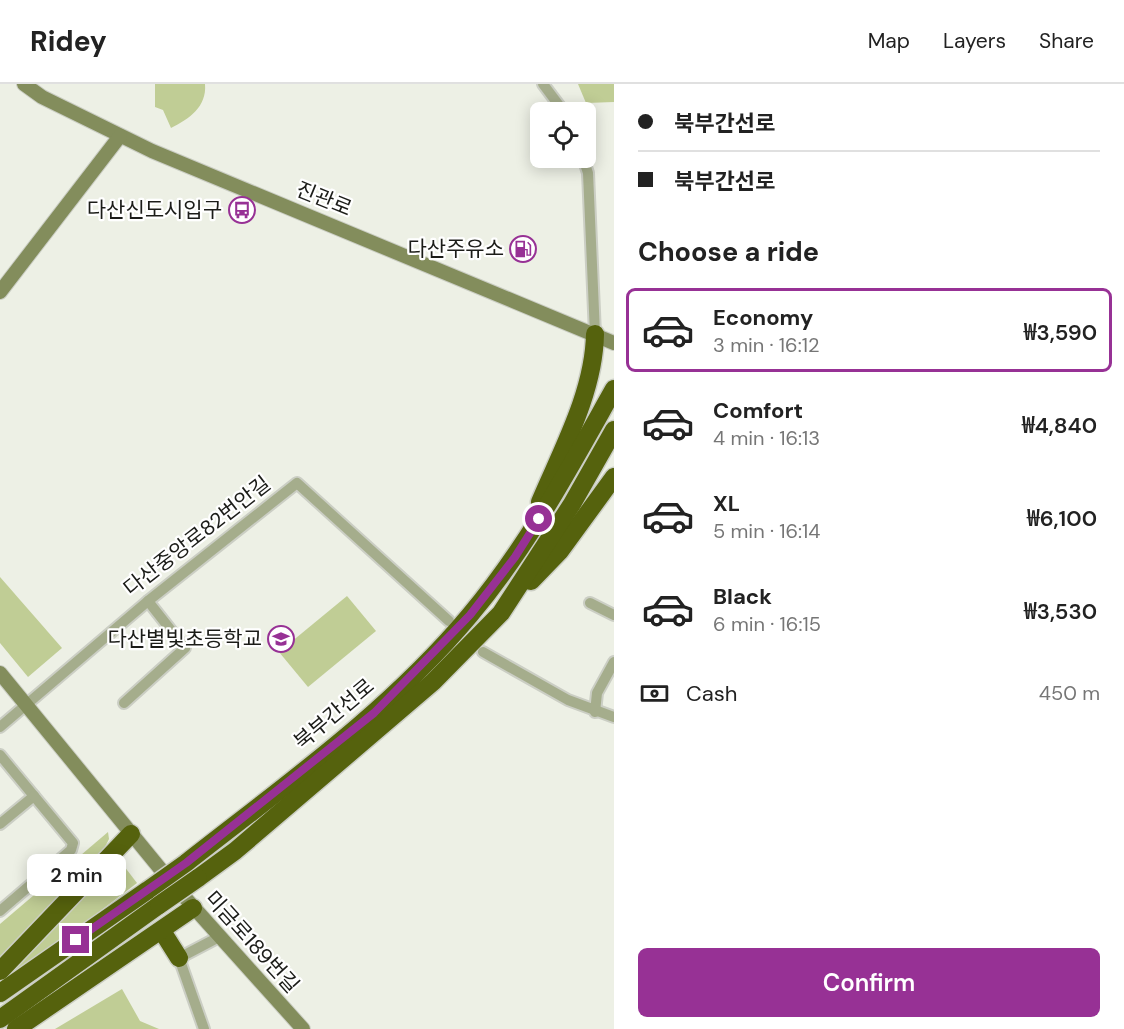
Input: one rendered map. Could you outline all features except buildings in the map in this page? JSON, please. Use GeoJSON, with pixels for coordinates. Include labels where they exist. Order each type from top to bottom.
{"type":"FeatureCollection","features":[{"type":"Feature","properties":{"kind":"highway"},"geometry":{"type":"LineString","coordinates":[[515,557],[578,411],[594,354],[595,334]]}},
{"type":"Feature","properties":{"kind":"highway","name":"북부간선로"},"geometry":{"type":"LineString","coordinates":[[0,993],[186,863],[374,713],[470,615],[515,557],[563,481],[614,389]]}},
{"type":"Feature","properties":{"kind":"highway","name":"북부간선로"},"geometry":{"type":"LineString","coordinates":[[0,1019],[235,851],[433,682],[501,613],[572,504],[614,430]]}},
{"type":"Feature","properties":{"kind":"highway"},"geometry":{"type":"LineString","coordinates":[[501,613],[560,551],[614,477]]}},
{"type":"Feature","properties":{"kind":"highway"},"geometry":{"type":"LineString","coordinates":[[0,971],[131,834]]}},
{"type":"Feature","properties":{"kind":"highway"},"geometry":{"type":"LineString","coordinates":[[16,1029],[193,908]]}},
{"type":"Feature","properties":{"kind":"highway"},"geometry":{"type":"LineString","coordinates":[[162,931],[179,958]]}},
{"type":"Feature","properties":{"kind":"street","name":"진관로"},"geometry":{"type":"LineString","coordinates":[[24,84],[42,97],[120,136],[614,343]]}},
{"type":"Feature","properties":{"kind":"street"},"geometry":{"type":"LineString","coordinates":[[543,84],[556,102]]}},
{"type":"Feature","properties":{"kind":"street"},"geometry":{"type":"LineString","coordinates":[[0,292],[120,136]]}},
{"type":"Feature","properties":{"kind":"street"},"geometry":{"type":"LineString","coordinates":[[586,168],[595,334]]}},
{"type":"Feature","properties":{"kind":"street","name":"다산중앙로82번안길"},"geometry":{"type":"LineString","coordinates":[[0,727],[148,601],[297,483],[449,621]]}},
{"type":"Feature","properties":{"kind":"street"},"geometry":{"type":"LineString","coordinates":[[124,703],[185,648],[148,601]]}},
{"type":"Feature","properties":{"kind":"street"},"geometry":{"type":"LineString","coordinates":[[590,603],[614,615]]}},
{"type":"Feature","properties":{"kind":"street"},"geometry":{"type":"LineString","coordinates":[[483,652],[521,676],[595,712],[614,717]]}},
{"type":"Feature","properties":{"kind":"street"},"geometry":{"type":"LineString","coordinates":[[595,712],[597,693],[614,662]]}},
{"type":"Feature","properties":{"kind":"street"},"geometry":{"type":"LineString","coordinates":[[0,673],[27,705]]}},
{"type":"Feature","properties":{"kind":"street","name":"미금로189번길"},"geometry":{"type":"LineString","coordinates":[[27,705],[193,908],[303,1029]]}},
{"type":"Feature","properties":{"kind":"street"},"geometry":{"type":"LineString","coordinates":[[0,755],[73,843],[71,850],[0,911]]}},
{"type":"Feature","properties":{"kind":"street"},"geometry":{"type":"LineString","coordinates":[[0,824],[34,796]]}},
{"type":"Feature","properties":{"kind":"street"},"geometry":{"type":"LineString","coordinates":[[204,1029],[179,958],[219,937]]}},
{"type":"Feature","properties":{"kind":"green space"},"geometry":{"type":"Polygon","coordinates":[[[155,84],[205,84],[205,92],[200,106],[184,121],[171,128],[163,110],[155,107],[155,84]]]}},
{"type":"Feature","properties":{"kind":"green space"},"geometry":{"type":"Polygon","coordinates":[[[578,84],[614,84],[614,102],[586,102],[578,84]]]}},
{"type":"Feature","properties":{"kind":"green space"},"geometry":{"type":"Polygon","coordinates":[[[0,577],[62,648],[28,677],[0,643],[0,577]]]}},
{"type":"Feature","properties":{"kind":"green space"},"geometry":{"type":"Polygon","coordinates":[[[347,596],[376,631],[308,687],[279,652],[347,596]]]}},
{"type":"Feature","properties":{"kind":"green space"},"geometry":{"type":"Polygon","coordinates":[[[108,832],[109,839],[104,849],[0,958],[0,924],[108,832]]]}},
{"type":"Feature","properties":{"kind":"green space"},"geometry":{"type":"Polygon","coordinates":[[[117,857],[137,883],[0,987],[0,982],[117,857]]]}},
{"type":"Feature","properties":{"kind":"green space"},"geometry":{"type":"Polygon","coordinates":[[[122,989],[140,1021],[159,1029],[55,1029],[122,989]]]}},
{"type":"Feature","properties":{"kind":"place","name":"다산신도시입구"},"geometry":{"type":"Point","coordinates":[242,210]}},
{"type":"Feature","properties":{"kind":"place","name":"다산주유소"},"geometry":{"type":"Point","coordinates":[523,249]}},
{"type":"Feature","properties":{"kind":"place","name":"다산별빛초등학교"},"geometry":{"type":"Point","coordinates":[281,639]}},
{"type":"Feature","properties":{"kind":"route"},"geometry":{"type":"LineString","coordinates":[[76,940],[186,863],[374,713],[470,615],[515,557],[539,519]]}}]}
